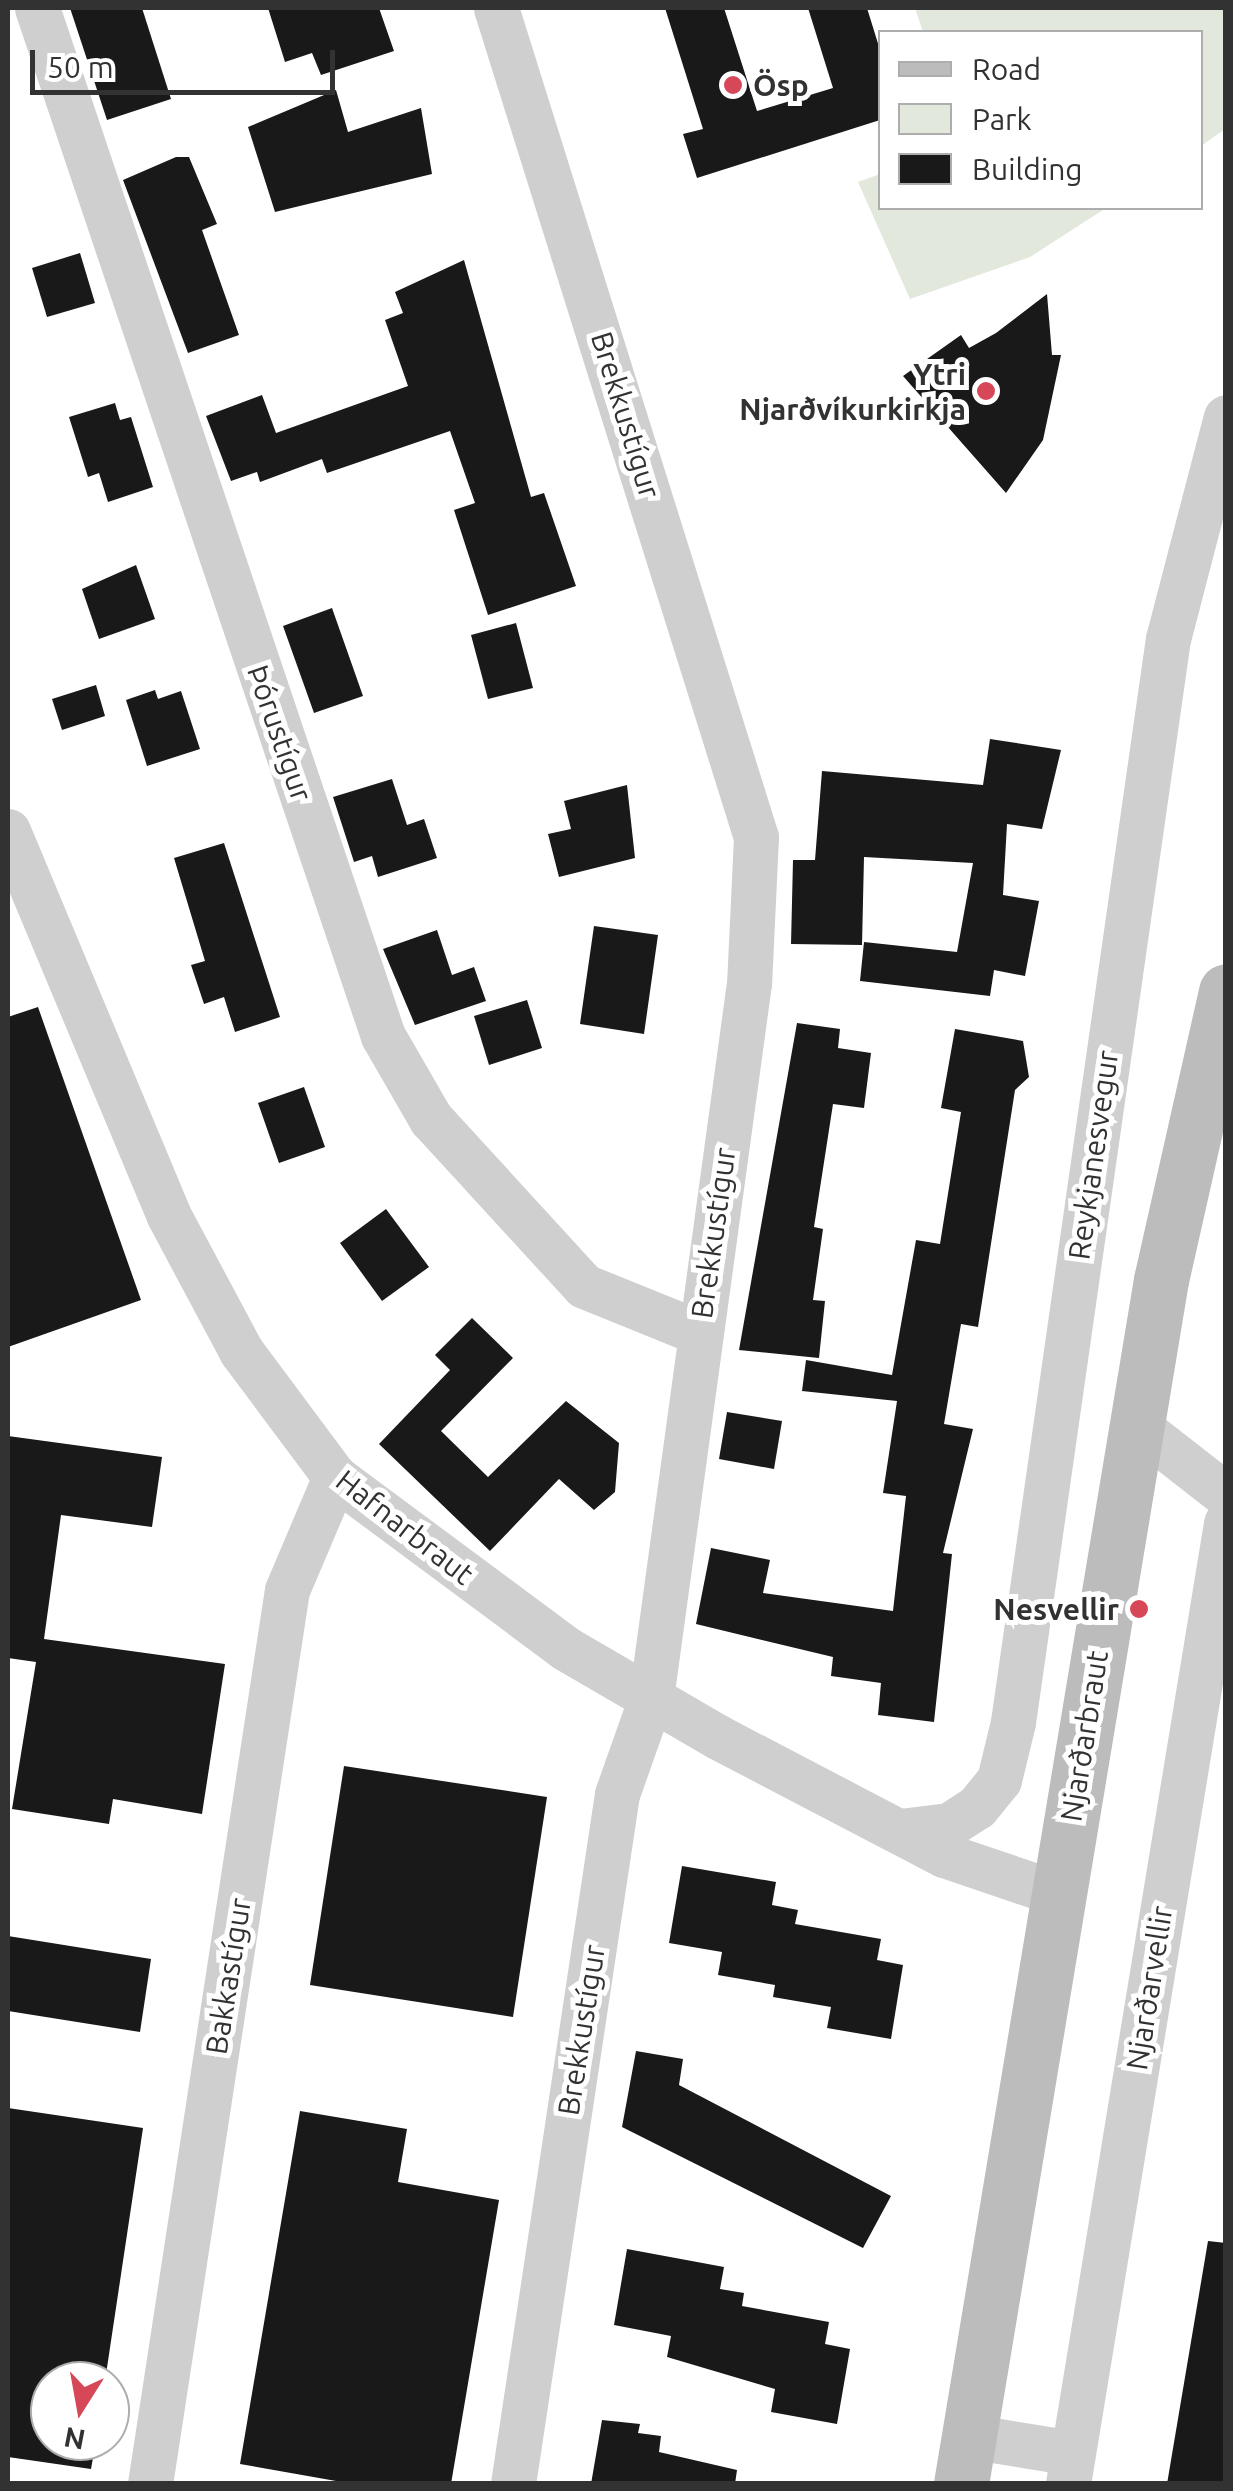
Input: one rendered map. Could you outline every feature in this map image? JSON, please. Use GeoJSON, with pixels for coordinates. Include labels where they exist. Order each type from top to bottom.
{"type":"FeatureCollection","features":[{"type":"Feature","properties":{"kind":"main road","name":"Njarðarbraut"},"geometry":{"type":"LineString","coordinates":[[964,2460],[1135,1424],[1226,991]]}},
{"type":"Feature","properties":{"kind":"street","name":"Þórustígur"},"geometry":{"type":"LineString","coordinates":[[37,8],[383,1036],[430,1119],[584,1286],[698,1332]]}},
{"type":"Feature","properties":{"kind":"street","name":"Brekkustígur"},"geometry":{"type":"LineString","coordinates":[[496,8],[756,837],[749,983],[650,1698],[617,1794],[513,2484]]}},
{"type":"Feature","properties":{"kind":"street","name":"Reykjanesvegur"},"geometry":{"type":"LineString","coordinates":[[900,1831],[949,1825],[977,1807],[999,1780],[1010,1736],[1168,640],[1226,417]]}},
{"type":"Feature","properties":{"kind":"street","name":"Hafnarbraut"},"geometry":{"type":"LineString","coordinates":[[8,831],[169,1216],[241,1350],[335,1477],[565,1648],[650,1698],[900,1831],[1059,1894]]}},
{"type":"Feature","properties":{"kind":"street"},"geometry":{"type":"LineString","coordinates":[[1135,1424],[1226,1496]]}},
{"type":"Feature","properties":{"kind":"street","name":"Bakkastígur"},"geometry":{"type":"LineString","coordinates":[[150,2484],[287,1590],[335,1477]]}},
{"type":"Feature","properties":{"kind":"street","name":"Njarðarvellir"},"geometry":{"type":"LineString","coordinates":[[964,2460],[1070,2468],[1226,1524]]}},
{"type":"Feature","properties":{"kind":"green space"},"geometry":{"type":"Polygon","coordinates":[[[915,8],[1225,8],[1225,129],[1203,145],[1203,30],[922,30],[915,8]]]}},
{"type":"Feature","properties":{"kind":"green space"},"geometry":{"type":"Polygon","coordinates":[[[878,175],[878,210],[1103,210],[1030,257],[910,299],[858,182],[878,175]]]}},
{"type":"Feature","properties":{"kind":"building"},"geometry":{"type":"Polygon","coordinates":[[[70,8],[142,8],[171,99],[107,120],[70,8]]]}},
{"type":"Feature","properties":{"kind":"building"},"geometry":{"type":"Polygon","coordinates":[[[268,8],[379,8],[394,51],[321,75],[312,53],[285,62],[268,8]]]}},
{"type":"Feature","properties":{"kind":"building"},"geometry":{"type":"Polygon","coordinates":[[[665,8],[724,8],[757,111],[833,88],[808,8],[867,8],[878,44],[878,121],[697,178],[683,134],[703,129],[665,8]]]}},
{"type":"Feature","properties":{"kind":"building"},"geometry":{"type":"Polygon","coordinates":[[[336,90],[348,132],[421,108],[432,174],[275,212],[248,127],[336,90]]]}},
{"type":"Feature","properties":{"kind":"building"},"geometry":{"type":"Polygon","coordinates":[[[176,157],[189,157],[217,224],[202,230],[239,335],[188,353],[123,180],[176,157]]]}},
{"type":"Feature","properties":{"kind":"building"},"geometry":{"type":"Polygon","coordinates":[[[80,253],[95,303],[47,317],[32,268],[80,253]]]}},
{"type":"Feature","properties":{"kind":"building"},"geometry":{"type":"Polygon","coordinates":[[[464,260],[531,497],[544,493],[576,586],[488,615],[454,510],[475,503],[450,431],[327,473],[322,459],[260,482],[257,472],[231,481],[206,416],[262,395],[276,433],[408,386],[385,320],[403,313],[395,292],[464,260]]]}},
{"type":"Feature","properties":{"kind":"building","name":"Ytri Njarðvíkurkirkja"},"geometry":{"type":"Polygon","coordinates":[[[1047,294],[1052,355],[1061,355],[1043,440],[1006,493],[903,376],[961,335],[969,348],[996,333],[1047,294]]]}},
{"type":"Feature","properties":{"kind":"building"},"geometry":{"type":"Polygon","coordinates":[[[115,403],[120,420],[131,417],[153,487],[108,502],[99,473],[88,477],[69,417],[115,403]]]}},
{"type":"Feature","properties":{"kind":"building"},"geometry":{"type":"Polygon","coordinates":[[[136,565],[155,619],[99,639],[82,589],[136,565]]]}},
{"type":"Feature","properties":{"kind":"building"},"geometry":{"type":"Polygon","coordinates":[[[332,608],[363,696],[314,713],[283,626],[332,608]]]}},
{"type":"Feature","properties":{"kind":"building"},"geometry":{"type":"Polygon","coordinates":[[[516,623],[533,688],[488,699],[471,635],[516,623]]]}},
{"type":"Feature","properties":{"kind":"building"},"geometry":{"type":"Polygon","coordinates":[[[96,685],[105,716],[62,730],[52,699],[96,685]]]}},
{"type":"Feature","properties":{"kind":"building"},"geometry":{"type":"Polygon","coordinates":[[[155,690],[158,699],[181,691],[200,749],[147,766],[126,700],[155,690]]]}},
{"type":"Feature","properties":{"kind":"building"},"geometry":{"type":"Polygon","coordinates":[[[990,739],[1061,750],[1042,829],[1007,824],[1003,895],[1039,901],[1025,976],[994,970],[990,996],[860,981],[864,942],[957,952],[973,863],[864,857],[862,945],[791,944],[793,860],[815,860],[822,771],[983,785],[990,739]]]}},
{"type":"Feature","properties":{"kind":"building"},"geometry":{"type":"Polygon","coordinates":[[[392,779],[407,825],[424,819],[437,858],[378,877],[372,856],[354,862],[333,797],[392,779]]]}},
{"type":"Feature","properties":{"kind":"building"},"geometry":{"type":"Polygon","coordinates":[[[627,785],[635,858],[559,877],[548,834],[571,829],[564,801],[627,785]]]}},
{"type":"Feature","properties":{"kind":"building"},"geometry":{"type":"Polygon","coordinates":[[[224,843],[280,1017],[235,1032],[224,997],[204,1004],[191,965],[205,961],[174,858],[224,843]]]}},
{"type":"Feature","properties":{"kind":"building"},"geometry":{"type":"Polygon","coordinates":[[[594,926],[658,935],[644,1034],[580,1024],[594,926]]]}},
{"type":"Feature","properties":{"kind":"building"},"geometry":{"type":"Polygon","coordinates":[[[437,930],[452,975],[474,967],[486,1001],[415,1025],[383,949],[437,930]]]}},
{"type":"Feature","properties":{"kind":"building"},"geometry":{"type":"Polygon","coordinates":[[[527,1000],[542,1048],[489,1065],[474,1016],[527,1000]]]}},
{"type":"Feature","properties":{"kind":"building"},"geometry":{"type":"Polygon","coordinates":[[[38,1007],[141,1300],[8,1347],[8,1017],[38,1007]]]}},
{"type":"Feature","properties":{"kind":"building"},"geometry":{"type":"Polygon","coordinates":[[[797,1023],[840,1029],[838,1048],[871,1053],[864,1108],[833,1104],[814,1227],[823,1229],[813,1300],[825,1301],[819,1358],[739,1350],[797,1023]]]}},
{"type":"Feature","properties":{"kind":"building"},"geometry":{"type":"Polygon","coordinates":[[[955,1029],[1023,1041],[1029,1077],[1015,1090],[978,1327],[961,1324],[944,1424],[973,1429],[943,1553],[952,1554],[934,1722],[878,1715],[881,1683],[831,1676],[833,1657],[696,1624],[711,1548],[770,1560],[763,1593],[893,1611],[906,1496],[883,1493],[897,1401],[802,1391],[806,1360],[892,1375],[916,1240],[940,1244],[961,1112],[941,1108],[955,1029]]]}},
{"type":"Feature","properties":{"kind":"building"},"geometry":{"type":"Polygon","coordinates":[[[304,1087],[325,1147],[279,1163],[258,1103],[304,1087]]]}},
{"type":"Feature","properties":{"kind":"building"},"geometry":{"type":"Polygon","coordinates":[[[386,1209],[429,1267],[382,1301],[340,1243],[386,1209]]]}},
{"type":"Feature","properties":{"kind":"building"},"geometry":{"type":"Polygon","coordinates":[[[472,1318],[513,1358],[441,1431],[488,1477],[566,1401],[619,1443],[615,1492],[594,1510],[559,1479],[490,1551],[379,1444],[450,1370],[435,1355],[472,1318]]]}},
{"type":"Feature","properties":{"kind":"building"},"geometry":{"type":"Polygon","coordinates":[[[727,1412],[782,1421],[774,1469],[719,1459],[727,1412]]]}},
{"type":"Feature","properties":{"kind":"building"},"geometry":{"type":"Polygon","coordinates":[[[8,1436],[162,1457],[152,1527],[61,1515],[44,1639],[225,1664],[202,1814],[113,1799],[109,1824],[12,1809],[36,1662],[8,1658],[8,1436]]]}},
{"type":"Feature","properties":{"kind":"building"},"geometry":{"type":"Polygon","coordinates":[[[344,1766],[547,1797],[513,2017],[310,1985],[344,1766]]]}},
{"type":"Feature","properties":{"kind":"building"},"geometry":{"type":"Polygon","coordinates":[[[682,1866],[776,1882],[772,1905],[798,1910],[795,1924],[881,1939],[877,1960],[903,1965],[891,2039],[827,2028],[831,2007],[773,1997],[775,1985],[718,1975],[722,1952],[669,1943],[682,1866]]]}},
{"type":"Feature","properties":{"kind":"building"},"geometry":{"type":"Polygon","coordinates":[[[8,1936],[151,1959],[140,2032],[8,2011],[8,1936]]]}},
{"type":"Feature","properties":{"kind":"building"},"geometry":{"type":"Polygon","coordinates":[[[636,2051],[683,2059],[679,2085],[891,2196],[863,2248],[622,2127],[636,2051]]]}},
{"type":"Feature","properties":{"kind":"building"},"geometry":{"type":"Polygon","coordinates":[[[8,2108],[143,2128],[108,2361],[30,2361],[30,2460],[8,2457],[8,2108]]]}},
{"type":"Feature","properties":{"kind":"building"},"geometry":{"type":"Polygon","coordinates":[[[300,2111],[407,2129],[398,2182],[499,2200],[451,2484],[353,2484],[240,2464],[300,2111]]]}},
{"type":"Feature","properties":{"kind":"building"},"geometry":{"type":"Polygon","coordinates":[[[1208,2241],[1226,2243],[1226,2484],[1167,2484],[1208,2241]]]}},
{"type":"Feature","properties":{"kind":"building"},"geometry":{"type":"Polygon","coordinates":[[[627,2249],[724,2267],[720,2289],[744,2293],[742,2306],[829,2322],[825,2344],[850,2349],[837,2424],[771,2412],[775,2389],[667,2357],[671,2336],[614,2325],[627,2249]]]}},
{"type":"Feature","properties":{"kind":"building"},"geometry":{"type":"Polygon","coordinates":[[[602,2420],[640,2424],[638,2433],[661,2436],[659,2452],[737,2470],[735,2484],[591,2484],[602,2420]]]}},
{"type":"Feature","properties":{"kind":"building"},"geometry":{"type":"Polygon","coordinates":[[[36,2461],[92,2461],[91,2469],[36,2461]]]}},
{"type":"Feature","properties":{"kind":"place","name":"Ösp"},"geometry":{"type":"Point","coordinates":[733,85]}},
{"type":"Feature","properties":{"kind":"place","name":"Ytri Njarðvíkurkirkja"},"geometry":{"type":"Point","coordinates":[986,391]}},
{"type":"Feature","properties":{"kind":"place","name":"Nesvellir"},"geometry":{"type":"Point","coordinates":[1139,1609]}}]}
